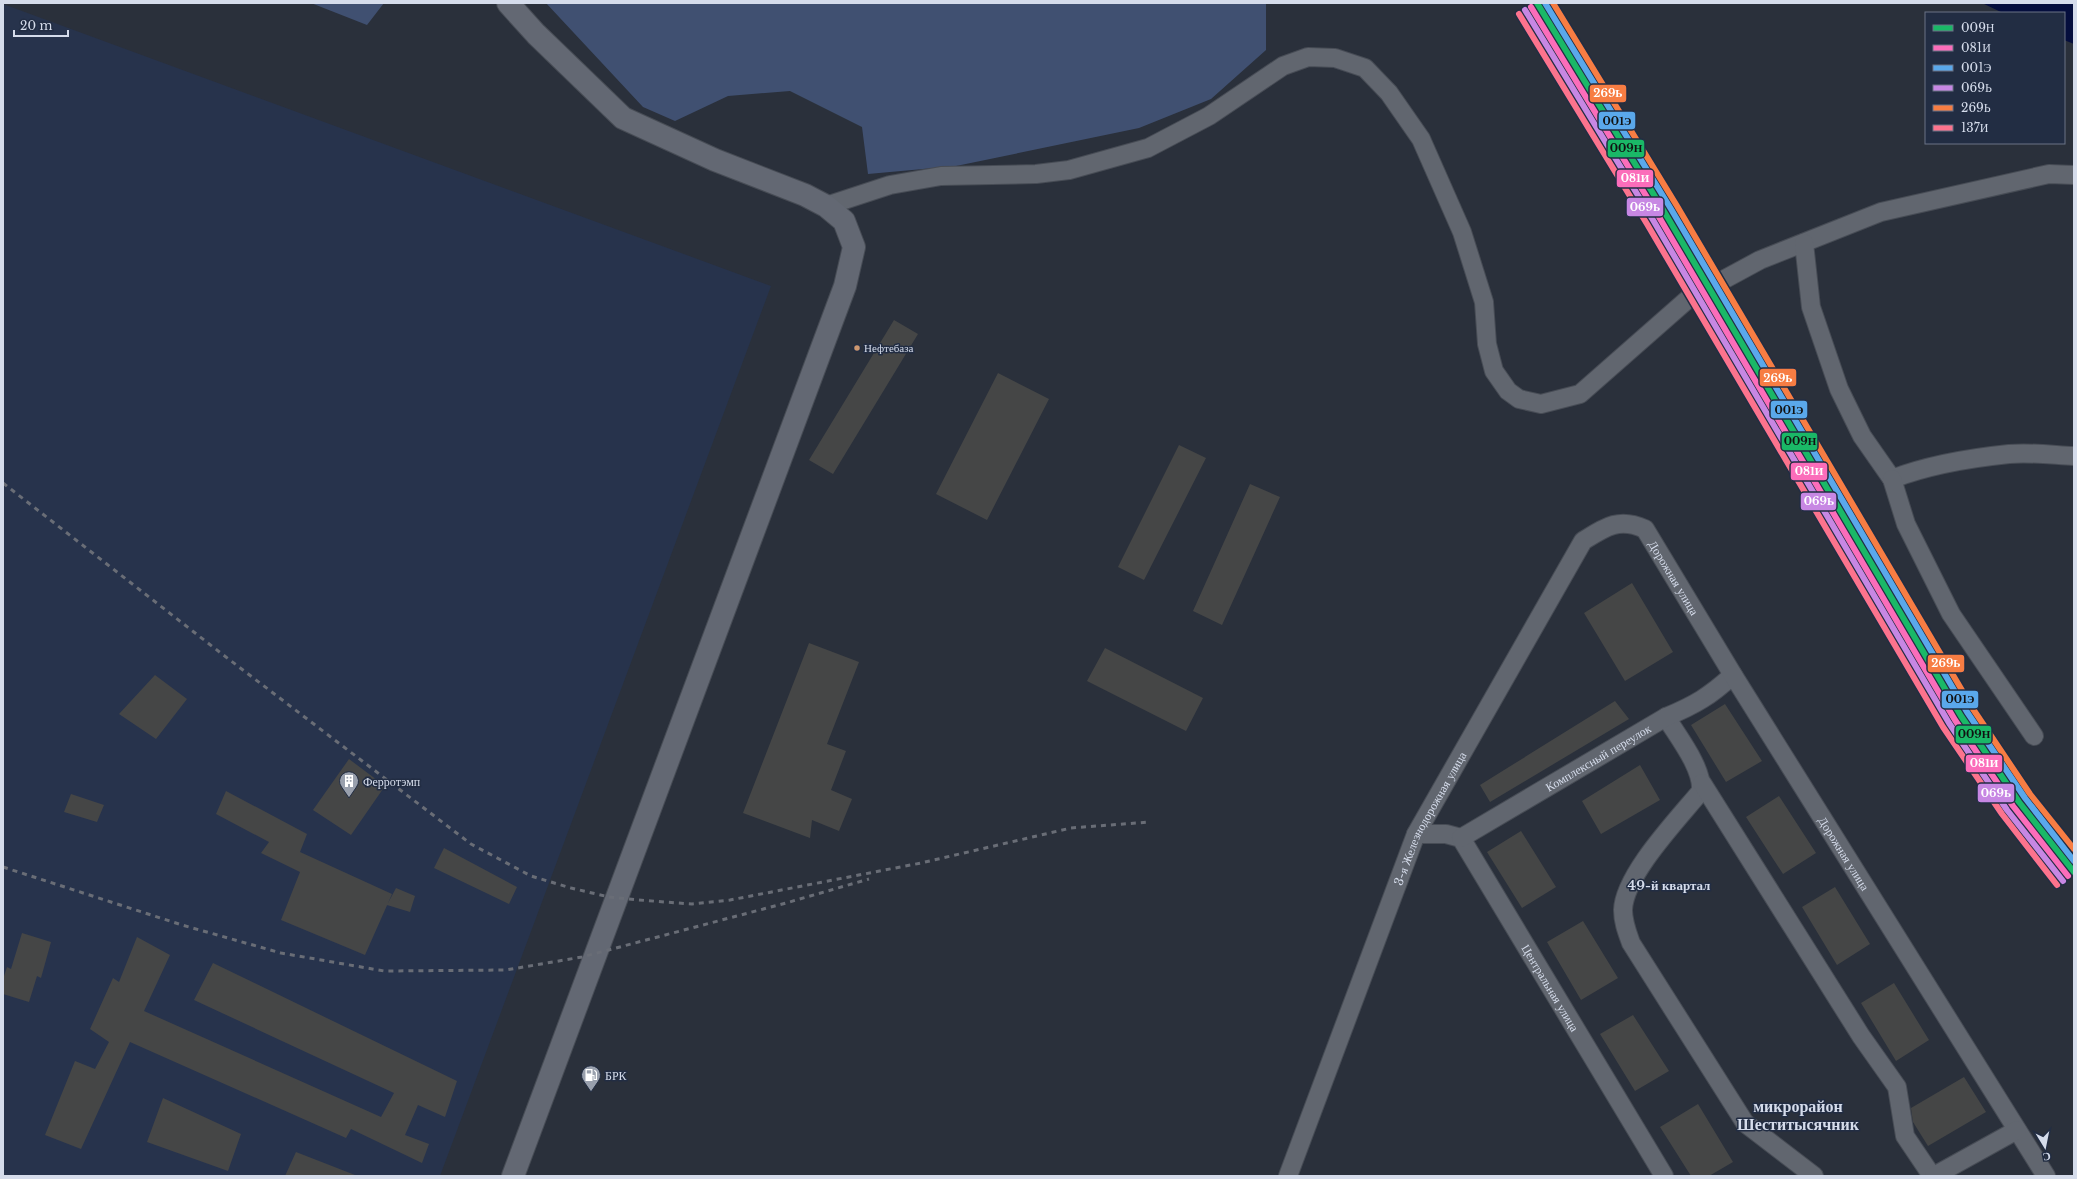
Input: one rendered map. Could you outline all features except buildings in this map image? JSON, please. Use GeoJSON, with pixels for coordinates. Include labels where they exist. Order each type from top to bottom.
{"type":"FeatureCollection","features":[{"type":"Feature","properties":{"kind":"street"},"geometry":{"type":"LineString","coordinates":[[508,3],[536,34],[623,118],[715,160],[805,195],[826,206],[844,221],[854,248],[846,286],[513,1176]]}},
{"type":"Feature","properties":{"kind":"street"},"geometry":{"type":"LineString","coordinates":[[826,206],[890,185],[941,176],[1036,174],[1069,170],[1148,148],[1209,116],[1283,66],[1308,57],[1335,58],[1365,68],[1389,93],[1421,139],[1462,232],[1484,302],[1487,344],[1494,371],[1508,391],[1519,399],[1541,404],[1580,394],[1688,298],[1760,260],[1881,212],[2049,174],[2074,175]]}},
{"type":"Feature","properties":{"kind":"street"},"geometry":{"type":"LineString","coordinates":[[1804,243],[1811,307],[1839,390],[1862,436],[1892,479],[1906,524],[1951,614],[2034,736]]}},
{"type":"Feature","properties":{"kind":"street"},"geometry":{"type":"LineString","coordinates":[[1892,479],[1910,472],[1967,460],[2010,454],[2074,456]]}},
{"type":"Feature","properties":{"kind":"street","name":"3-я Железнодорожная улица"},"geometry":{"type":"LineString","coordinates":[[1288,1176],[1416,834],[1583,542],[1602,529],[1622,522],[1645,528]]}},
{"type":"Feature","properties":{"kind":"street","name":"Дорожная улица"},"geometry":{"type":"LineString","coordinates":[[1645,528],[1733,675],[2046,1176]]}},
{"type":"Feature","properties":{"kind":"street","name":"Комплексный переулок"},"geometry":{"type":"LineString","coordinates":[[1461,838],[1666,717],[1691,707],[1712,694],[1733,675]]}},
{"type":"Feature","properties":{"kind":"street"},"geometry":{"type":"LineString","coordinates":[[1666,717],[1698,772],[1702,783],[1861,1036],[1897,1087],[1905,1136],[1933,1176],[2017,1130]]}},
{"type":"Feature","properties":{"kind":"street"},"geometry":{"type":"LineString","coordinates":[[1702,783],[1701,791],[1644,861],[1625,896],[1624,922],[1631,943],[1745,1122],[1814,1176]]}},
{"type":"Feature","properties":{"kind":"street"},"geometry":{"type":"LineString","coordinates":[[1416,834],[1446,834],[1461,838]]}},
{"type":"Feature","properties":{"kind":"street","name":"Центральная улица"},"geometry":{"type":"LineString","coordinates":[[1461,838],[1664,1176]]}},
{"type":"Feature","properties":{"kind":"shaded area"},"geometry":{"type":"Polygon","coordinates":[[[311,3],[384,3],[367,25],[311,3]]]}},
{"type":"Feature","properties":{"kind":"shaded area"},"geometry":{"type":"Polygon","coordinates":[[[546,3],[1266,3],[1266,50],[1211,99],[1139,128],[956,166],[868,174],[862,127],[790,91],[728,96],[675,121],[643,107],[546,3]]]}},
{"type":"Feature","properties":{"kind":"shaded area"},"geometry":{"type":"Polygon","coordinates":[[[1982,3],[2074,3],[2074,44],[2065,40],[2065,12],[2001,12],[1982,3]]]}},
{"type":"Feature","properties":{"kind":"shaded area"},"geometry":{"type":"Polygon","coordinates":[[[3,4],[771,286],[440,1176],[3,1175],[3,4]]]}},
{"type":"Feature","properties":{"kind":"railway"},"geometry":{"type":"LineString","coordinates":[[1552,3],[1972,710],[2028,796],[2074,855]]}},
{"type":"Feature","properties":{"kind":"railway"},"geometry":{"type":"LineString","coordinates":[[3,483],[222,654],[471,844],[531,876],[571,888],[609,897],[639,900],[692,904],[730,900],[921,863],[1071,828],[1150,822]]}},
{"type":"Feature","properties":{"kind":"railway"},"geometry":{"type":"LineString","coordinates":[[3,867],[182,925],[281,953],[384,971],[506,970],[582,957],[786,903],[869,879]]}},
{"type":"Feature","properties":{"kind":"transit line","name":"009Н"},"geometry":{"type":"LineString","coordinates":[[1537,3],[1665,213],[1961,716],[2019,802],[2074,872]]}},
{"type":"Feature","properties":{"kind":"transit line","name":"001Э"},"geometry":{"type":"LineString","coordinates":[[1545,3],[1671,209],[1967,712],[2025,798],[2074,861]]}},
{"type":"Feature","properties":{"kind":"transit line","name":"269Ь"},"geometry":{"type":"LineString","coordinates":[[1553,3],[1677,206],[1973,709],[2030,794],[2074,849]]}},
{"type":"Feature","properties":{"kind":"transit line","name":"081И"},"geometry":{"type":"LineString","coordinates":[[1531,7],[1659,217],[1955,720],[2013,806],[2068,876]]}},
{"type":"Feature","properties":{"kind":"transit line","name":"069Ь"},"geometry":{"type":"LineString","coordinates":[[1525,10],[1653,220],[1949,723],[2007,810],[2063,881]]}},
{"type":"Feature","properties":{"kind":"transit line","name":"137И"},"geometry":{"type":"LineString","coordinates":[[1519,14],[1647,224],[1943,727],[2002,814],[2057,885]]}},
{"type":"Feature","properties":{"kind":"place","name":"Нефтебаза"},"geometry":{"type":"Point","coordinates":[857,348]}},
{"type":"Feature","properties":{"kind":"place","name":"Ферротэмп"},"geometry":{"type":"Point","coordinates":[349,798]}},
{"type":"Feature","properties":{"kind":"place","name":"БРК"},"geometry":{"type":"Point","coordinates":[591,1092]}},
{"type":"Feature","properties":{"kind":"district","name":"49-й квартал"},"geometry":{"type":"Point","coordinates":[1669,885]}},
{"type":"Feature","properties":{"kind":"district","name":"микрорайон Шеститысячник"},"geometry":{"type":"Point","coordinates":[1798,1115]}}]}
